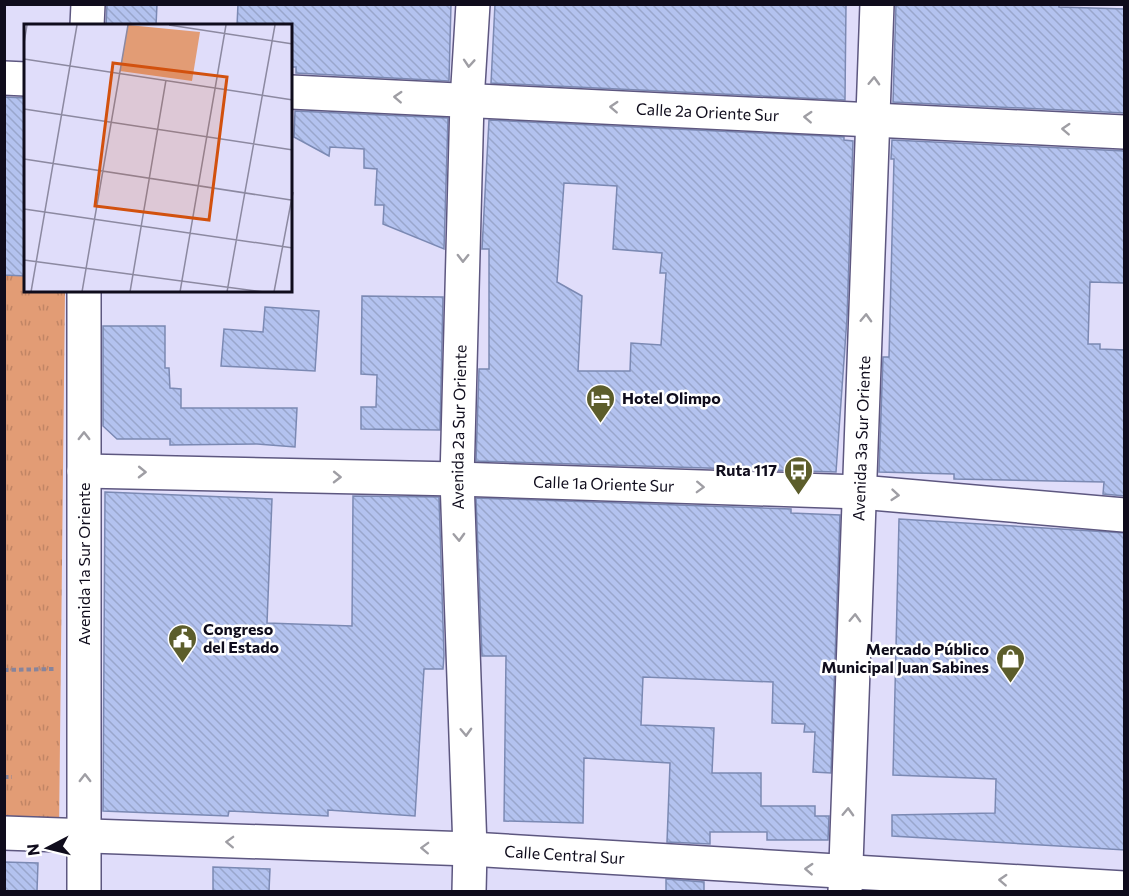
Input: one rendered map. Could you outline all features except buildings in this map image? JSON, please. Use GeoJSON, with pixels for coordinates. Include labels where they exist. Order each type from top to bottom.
{"type":"FeatureCollection","features":[{"type":"Feature","properties":{"kind":"street"},"geometry":{"type":"LineString","coordinates":[[87,24],[88,4]]}},
{"type":"Feature","properties":{"kind":"street","name":"Avenida 2a Sur Oriente"},"geometry":{"type":"LineString","coordinates":[[469,891],[470,849],[457,479],[467,100],[473,4]]}},
{"type":"Feature","properties":{"kind":"street","name":"Avenida 3a Sur Oriente"},"geometry":{"type":"LineString","coordinates":[[846,881],[877,4]]}},
{"type":"Feature","properties":{"kind":"street"},"geometry":{"type":"LineString","coordinates":[[4,78],[24,79]]}},
{"type":"Feature","properties":{"kind":"street","name":"Calle 2a Oriente Sur"},"geometry":{"type":"LineString","coordinates":[[292,92],[1125,132]]}},
{"type":"Feature","properties":{"kind":"street","name":"Avenida 1a Sur Oriente"},"geometry":{"type":"LineString","coordinates":[[84,292],[84,891]]}},
{"type":"Feature","properties":{"kind":"street","name":"Calle 1a Oriente Sur"},"geometry":{"type":"LineString","coordinates":[[84,471],[457,479],[860,492],[1125,515]]}},
{"type":"Feature","properties":{"kind":"street","name":"Calle Central Sur"},"geometry":{"type":"LineString","coordinates":[[4,833],[470,849],[846,881],[1125,888]]}},
{"type":"Feature","properties":{"kind":"path"},"geometry":{"type":"LineString","coordinates":[[4,670],[84,668]]}},
{"type":"Feature","properties":{"kind":"path"},"geometry":{"type":"LineString","coordinates":[[4,777],[12,777]]}},
{"type":"Feature","properties":{"kind":"green space"},"geometry":{"type":"Polygon","coordinates":[[[4,267],[24,268],[24,292],[65,292],[59,833],[5,830],[4,267]]]}},
{"type":"Feature","properties":{"kind":"place","name":"Hotel Olimpo"},"geometry":{"type":"Point","coordinates":[601,424]}},
{"type":"Feature","properties":{"kind":"place","name":"Ruta 117"},"geometry":{"type":"Point","coordinates":[798,496]}},
{"type":"Feature","properties":{"kind":"place","name":"Congreso del Estado"},"geometry":{"type":"Point","coordinates":[182,664]}},
{"type":"Feature","properties":{"kind":"place","name":"Mercado Público Municipal Juan Sabines"},"geometry":{"type":"Point","coordinates":[1010,684]}}]}
